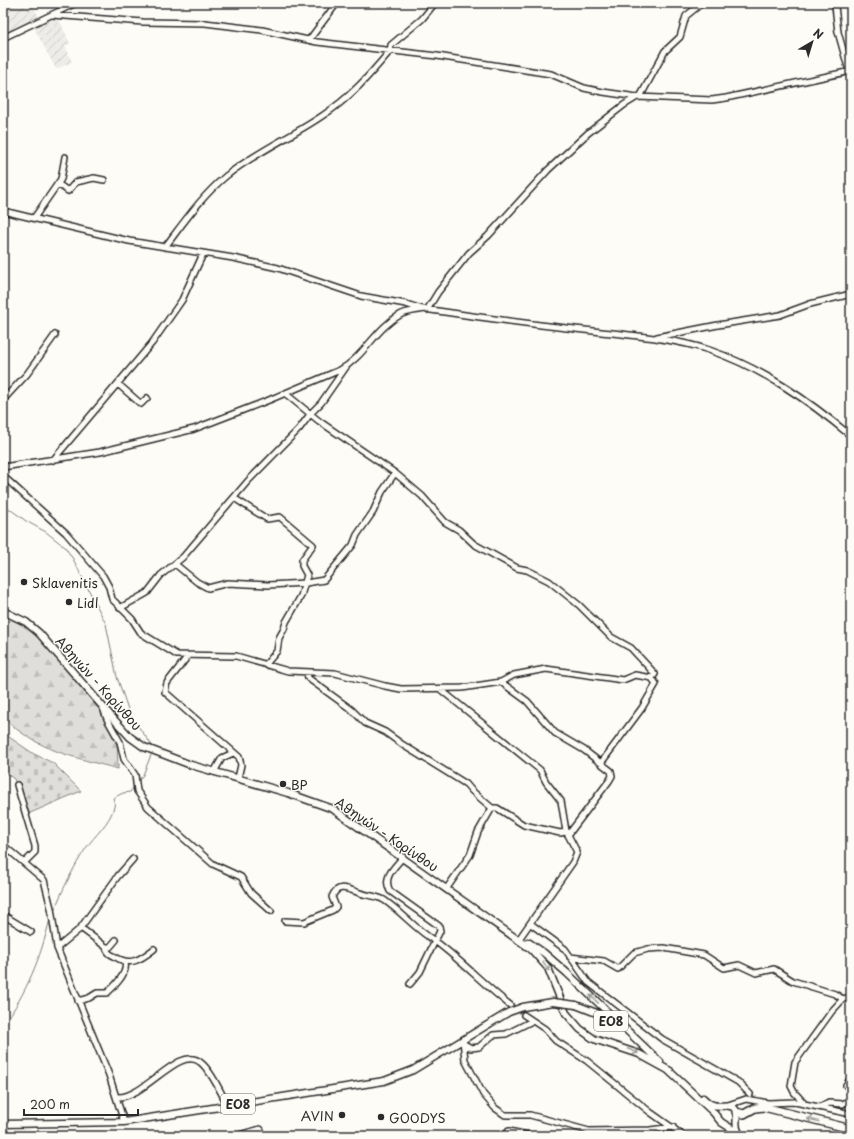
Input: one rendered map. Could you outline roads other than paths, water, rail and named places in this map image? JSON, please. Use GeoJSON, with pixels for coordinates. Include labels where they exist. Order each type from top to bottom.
{"type":"FeatureCollection","features":[{"type":"Feature","properties":{"kind":"highway"},"geometry":{"type":"LineString","coordinates":[[735,1113],[744,1114],[755,1108],[764,1108],[851,1129]]}},
{"type":"Feature","properties":{"kind":"highway"},"geometry":{"type":"LineString","coordinates":[[239,1136],[260,1130]]}},
{"type":"Feature","properties":{"kind":"highway"},"geometry":{"type":"LineString","coordinates":[[509,1132],[527,1136]]}},
{"type":"Feature","properties":{"kind":"main road","name":"Αθηνών - Κορίνθου"},"geometry":{"type":"LineString","coordinates":[[3,611],[26,622],[39,633],[103,708],[130,737],[144,747],[168,758],[288,793],[333,809],[519,939],[534,952],[548,968],[566,1013],[580,1029],[594,1039],[639,1054],[670,1071]]}},
{"type":"Feature","properties":{"kind":"main road","name":"Αθηνών - Κορίνθου"},"geometry":{"type":"LineString","coordinates":[[519,939],[544,953],[642,1045]]}},
{"type":"Feature","properties":{"kind":"main road","name":"ΕΟ8"},"geometry":{"type":"LineString","coordinates":[[3,1124],[124,1122],[394,1078],[426,1063],[463,1042],[497,1018],[523,1007],[553,1002],[576,1005],[592,1010],[611,1021],[642,1045],[690,1089],[718,1117],[721,1122],[741,1135]]}},
{"type":"Feature","properties":{"kind":"main road","name":"ΕΟ8"},"geometry":{"type":"LineString","coordinates":[[690,1089],[711,1105],[725,1106],[735,1113],[736,1126],[741,1135]]}},
{"type":"Feature","properties":{"kind":"main road"},"geometry":{"type":"LineString","coordinates":[[718,1117],[718,1111],[725,1106]]}},
{"type":"Feature","properties":{"kind":"main road"},"geometry":{"type":"LineString","coordinates":[[726,1124],[732,1123],[735,1113]]}},
{"type":"Feature","properties":{"kind":"street"},"geometry":{"type":"LineString","coordinates":[[3,38],[76,3]]}},
{"type":"Feature","properties":{"kind":"street"},"geometry":{"type":"LineString","coordinates":[[308,40],[336,3]]}},
{"type":"Feature","properties":{"kind":"street"},"geometry":{"type":"LineString","coordinates":[[165,247],[203,198],[220,181],[248,160],[323,116],[349,97],[390,51],[390,45],[422,19],[435,3]]}},
{"type":"Feature","properties":{"kind":"street"},"geometry":{"type":"LineString","coordinates":[[120,608],[147,593],[161,575],[175,564],[272,455],[299,429],[310,413],[321,403],[347,366],[396,317],[408,312],[425,310],[469,253],[488,236],[548,170],[588,133],[624,105],[639,97],[665,51],[680,37],[686,16],[702,3]]}},
{"type":"Feature","properties":{"kind":"street"},"geometry":{"type":"LineString","coordinates":[[52,15],[143,22],[199,22],[258,29],[308,40],[455,58],[551,74],[589,89],[639,97],[712,100],[850,71],[838,32],[836,6]]}},
{"type":"Feature","properties":{"kind":"street"},"geometry":{"type":"LineString","coordinates":[[34,218],[64,173],[65,158]]}},
{"type":"Feature","properties":{"kind":"street"},"geometry":{"type":"LineString","coordinates":[[58,184],[68,191],[76,182],[94,178],[104,180]]}},
{"type":"Feature","properties":{"kind":"street"},"geometry":{"type":"LineString","coordinates":[[3,217],[5,211],[115,238],[232,258],[278,268],[361,296],[406,304],[425,310],[651,338],[705,349],[754,369],[791,390],[851,436]]}},
{"type":"Feature","properties":{"kind":"street"},"geometry":{"type":"LineString","coordinates":[[53,460],[152,343],[182,300],[203,254]]}},
{"type":"Feature","properties":{"kind":"street"},"geometry":{"type":"LineString","coordinates":[[651,338],[718,325],[780,316],[805,306],[851,294]]}},
{"type":"Feature","properties":{"kind":"street"},"geometry":{"type":"LineString","coordinates":[[3,400],[27,374],[55,335]]}},
{"type":"Feature","properties":{"kind":"street"},"geometry":{"type":"LineString","coordinates":[[3,468],[108,450],[194,429],[286,394],[347,366]]}},
{"type":"Feature","properties":{"kind":"street"},"geometry":{"type":"LineString","coordinates":[[118,384],[139,403],[142,403],[147,398]]}},
{"type":"Feature","properties":{"kind":"street"},"geometry":{"type":"LineString","coordinates":[[286,394],[310,413],[395,473],[422,496],[445,522],[459,530],[474,544],[517,568],[541,576],[574,600],[611,637],[632,648],[655,674],[652,678]]}},
{"type":"Feature","properties":{"kind":"street"},"geometry":{"type":"LineString","coordinates":[[175,564],[197,582],[208,588],[228,583],[258,585],[306,583],[324,580],[334,570],[353,545],[357,535],[373,512],[382,492],[395,473]]}},
{"type":"Feature","properties":{"kind":"street"},"geometry":{"type":"LineString","coordinates":[[3,476],[66,533],[105,579],[112,599],[147,637],[172,653],[188,656],[230,655],[288,671],[335,673],[394,688],[458,689],[502,682],[514,675],[546,669],[623,680],[635,676],[652,678],[656,684],[650,696],[601,763]]}},
{"type":"Feature","properties":{"kind":"street"},"geometry":{"type":"LineString","coordinates":[[234,498],[267,519],[280,518],[312,544],[311,549],[301,563],[307,575],[306,583],[301,596],[286,622],[284,630],[279,638],[277,651],[267,664]]}},
{"type":"Feature","properties":{"kind":"street"},"geometry":{"type":"LineString","coordinates":[[188,656],[167,683],[165,692],[210,730],[241,762],[238,778]]}},
{"type":"Feature","properties":{"kind":"street"},"geometry":{"type":"LineString","coordinates":[[307,673],[308,678],[352,710],[365,723],[385,732],[403,745],[466,784],[492,808],[497,808],[524,825],[560,833],[567,833]]}},
{"type":"Feature","properties":{"kind":"street"},"geometry":{"type":"LineString","coordinates":[[502,682],[527,701],[555,733],[611,771],[611,778],[567,833]]}},
{"type":"Feature","properties":{"kind":"street"},"geometry":{"type":"LineString","coordinates":[[439,688],[540,770],[546,782],[561,801],[567,833],[576,848],[576,857],[531,924],[519,939]]}},
{"type":"Feature","properties":{"kind":"street"},"geometry":{"type":"LineString","coordinates":[[103,708],[107,719],[120,742],[124,759],[135,775],[137,791],[144,802],[186,842],[214,864],[241,877],[251,893],[271,910]]}},
{"type":"Feature","properties":{"kind":"street"},"geometry":{"type":"LineString","coordinates":[[214,772],[222,758],[233,753]]}},
{"type":"Feature","properties":{"kind":"street"},"geometry":{"type":"LineString","coordinates":[[17,785],[35,846],[35,852],[24,863]]}},
{"type":"Feature","properties":{"kind":"street"},"geometry":{"type":"LineString","coordinates":[[447,888],[470,855],[480,827],[492,808]]}},
{"type":"Feature","properties":{"kind":"street"},"geometry":{"type":"LineString","coordinates":[[3,845],[44,880],[53,918],[57,948],[117,1097],[124,1122]]}},
{"type":"Feature","properties":{"kind":"street"},"geometry":{"type":"LineString","coordinates":[[403,857],[388,876],[388,887],[392,893],[439,926],[440,931],[420,972],[410,984]]}},
{"type":"Feature","properties":{"kind":"street"},"geometry":{"type":"LineString","coordinates":[[57,948],[79,930],[118,876],[133,859]]}},
{"type":"Feature","properties":{"kind":"street"},"geometry":{"type":"LineString","coordinates":[[285,921],[304,922],[330,912],[336,907],[332,898],[334,893],[339,888],[347,888],[360,893],[373,895],[383,900],[462,962],[486,986],[510,1005]]}},
{"type":"Feature","properties":{"kind":"street"},"geometry":{"type":"LineString","coordinates":[[3,915],[31,932]]}},
{"type":"Feature","properties":{"kind":"street"},"geometry":{"type":"LineString","coordinates":[[531,924],[560,945],[588,982],[654,1033],[679,1050],[738,1082],[750,1094]]}},
{"type":"Feature","properties":{"kind":"street"},"geometry":{"type":"LineString","coordinates":[[79,930],[84,930],[106,947],[109,953],[125,963]]}},
{"type":"Feature","properties":{"kind":"street"},"geometry":{"type":"LineString","coordinates":[[106,947],[110,947],[116,940]]}},
{"type":"Feature","properties":{"kind":"street"},"geometry":{"type":"LineString","coordinates":[[570,957],[601,961],[618,968],[634,953],[648,949],[669,948],[704,955],[724,968],[739,965],[756,973],[774,969],[793,981],[835,994],[843,999]]}},
{"type":"Feature","properties":{"kind":"street"},"geometry":{"type":"LineString","coordinates":[[125,963],[146,955],[154,949]]}},
{"type":"Feature","properties":{"kind":"street"},"geometry":{"type":"LineString","coordinates":[[78,1001],[89,998],[97,993],[107,993],[122,976],[126,968],[125,963]]}},
{"type":"Feature","properties":{"kind":"street"},"geometry":{"type":"LineString","coordinates":[[803,1102],[791,1086],[795,1062],[843,999],[851,997]]}},
{"type":"Feature","properties":{"kind":"street"},"geometry":{"type":"LineString","coordinates":[[524,1014],[544,1029],[556,1041],[587,1061],[650,1112],[684,1136]]}},
{"type":"Feature","properties":{"kind":"street"},"geometry":{"type":"LineString","coordinates":[[463,1042],[471,1048],[479,1047],[493,1035],[506,1034],[532,1021]]}},
{"type":"Feature","properties":{"kind":"street"},"geometry":{"type":"LineString","coordinates":[[463,1042],[465,1060],[483,1094],[495,1108],[505,1115],[530,1116],[589,1132],[650,1130],[672,1127]]}},
{"type":"Feature","properties":{"kind":"street"},"geometry":{"type":"LineString","coordinates":[[117,1097],[125,1097],[134,1094],[175,1063],[196,1059],[203,1065],[228,1106]]}},
{"type":"Feature","properties":{"kind":"street"},"geometry":{"type":"LineString","coordinates":[[851,1078],[846,1087],[851,1092]]}},
{"type":"Feature","properties":{"kind":"street"},"geometry":{"type":"LineString","coordinates":[[725,1106],[740,1100],[749,1099],[768,1102],[803,1102],[851,1114]]}},
{"type":"Feature","properties":{"kind":"street"},"geometry":{"type":"LineString","coordinates":[[819,1107],[829,1103],[843,1104],[851,1099]]}},
{"type":"Feature","properties":{"kind":"street"},"geometry":{"type":"LineString","coordinates":[[735,1113],[736,1104],[740,1100]]}},
{"type":"Feature","properties":{"kind":"waterway"},"geometry":{"type":"LineString","coordinates":[[3,504],[26,521],[46,532],[65,547],[73,559],[106,624],[117,677],[130,715],[154,748]]}},
{"type":"Feature","properties":{"kind":"waterway"},"geometry":{"type":"LineString","coordinates":[[138,781],[143,775],[151,755]]}},
{"type":"Feature","properties":{"kind":"waterway"},"geometry":{"type":"LineString","coordinates":[[54,911],[68,879],[81,856],[102,829],[112,813],[114,806],[113,798],[123,793],[130,792],[134,787]]}},
{"type":"Feature","properties":{"kind":"waterway"},"geometry":{"type":"LineString","coordinates":[[3,1026],[12,1013],[32,975],[42,948],[50,919]]}},
{"type":"Feature","properties":{"kind":"tunnel"},"geometry":{"type":"LineString","coordinates":[[510,1005],[524,1015]]}},
{"type":"Feature","properties":{"kind":"place","name":"Sklavenitis"},"geometry":{"type":"Point","coordinates":[24,582]}},
{"type":"Feature","properties":{"kind":"place","name":"Lidl"},"geometry":{"type":"Point","coordinates":[69,602]}},
{"type":"Feature","properties":{"kind":"place","name":"BP"},"geometry":{"type":"Point","coordinates":[283,784]}},
{"type":"Feature","properties":{"kind":"place","name":"AVIN"},"geometry":{"type":"Point","coordinates":[342,1115]}},
{"type":"Feature","properties":{"kind":"place","name":"GOODYS"},"geometry":{"type":"Point","coordinates":[381,1117]}}]}
